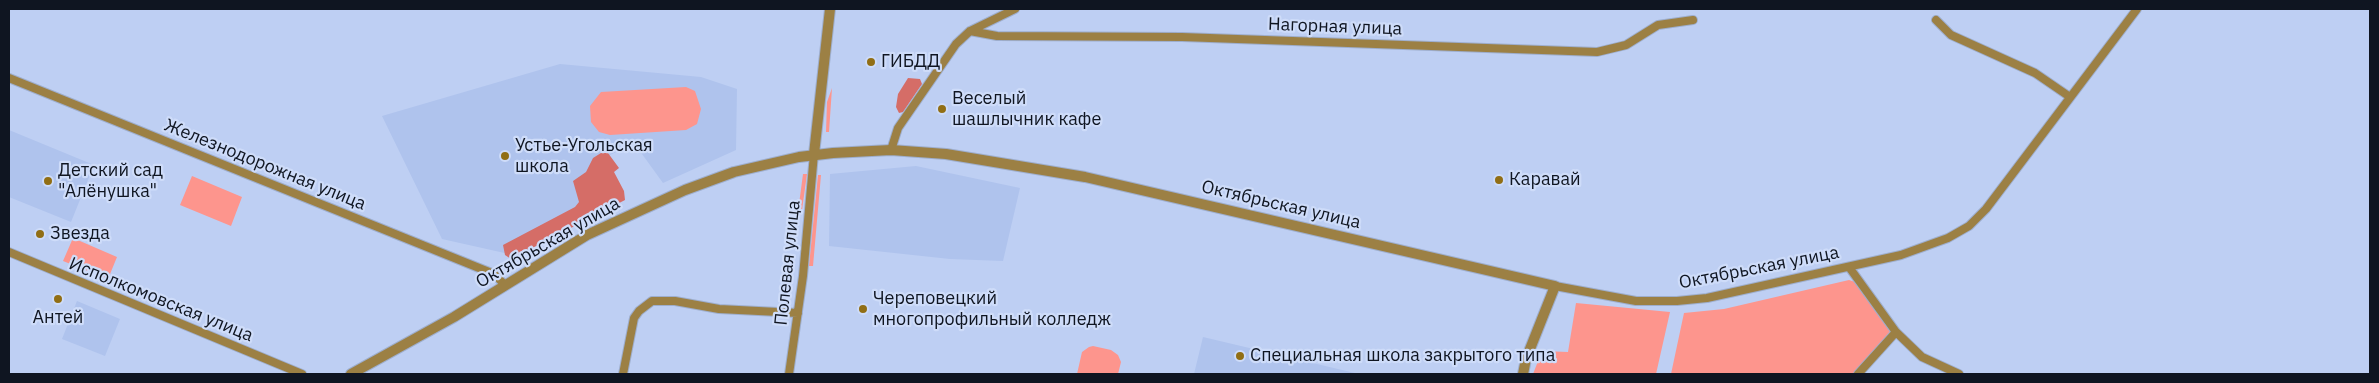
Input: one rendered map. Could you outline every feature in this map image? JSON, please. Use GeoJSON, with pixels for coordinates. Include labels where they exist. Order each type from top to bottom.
{"type":"FeatureCollection","features":[{"type":"Feature","properties":{"kind":"street"},"geometry":{"type":"LineString","coordinates":[[814,154],[830,9]]}},
{"type":"Feature","properties":{"kind":"street"},"geometry":{"type":"LineString","coordinates":[[890,150],[898,128],[956,44],[970,31],[1014,9]]}},
{"type":"Feature","properties":{"kind":"street","name":"Октябрьская улица"},"geometry":{"type":"LineString","coordinates":[[355,373],[454,317],[587,235],[685,190],[734,172],[814,154],[890,150],[946,154],[1085,177],[1555,286],[1622,299],[1677,301],[1745,291],[1923,248],[1948,238],[1969,226],[1995,198],[2137,9]]}},
{"type":"Feature","properties":{"kind":"street","name":"Нагорная улица"},"geometry":{"type":"LineString","coordinates":[[970,31],[997,36],[1182,37],[1597,52],[1626,45],[1658,25],[1693,20]]}},
{"type":"Feature","properties":{"kind":"street"},"geometry":{"type":"LineString","coordinates":[[1936,20],[1951,35],[2035,73],[2070,97]]}},
{"type":"Feature","properties":{"kind":"street","name":"Железнодорожная улица"},"geometry":{"type":"LineString","coordinates":[[9,78],[494,274],[505,285]]}},
{"type":"Feature","properties":{"kind":"street","name":"Полевая улица"},"geometry":{"type":"LineString","coordinates":[[789,374],[798,313],[814,154]]}},
{"type":"Feature","properties":{"kind":"street","name":"Исполкомовская улица"},"geometry":{"type":"LineString","coordinates":[[9,252],[302,374]]}},
{"type":"Feature","properties":{"kind":"street"},"geometry":{"type":"LineString","coordinates":[[1849,267],[1896,332],[1922,357],[1959,374]]}},
{"type":"Feature","properties":{"kind":"street"},"geometry":{"type":"LineString","coordinates":[[1523,374],[1526,359],[1555,286]]}},
{"type":"Feature","properties":{"kind":"street"},"geometry":{"type":"LineString","coordinates":[[623,374],[634,318],[639,311],[652,301],[675,301],[718,309],[798,313]]}},
{"type":"Feature","properties":{"kind":"street"},"geometry":{"type":"LineString","coordinates":[[1858,374],[1896,332]]}},
{"type":"Feature","properties":{"kind":"shaded area","name":"Устье-Угольская школа"},"geometry":{"type":"Polygon","coordinates":[[[560,64],[701,77],[737,89],[736,150],[663,183],[634,143],[598,161],[618,201],[509,254],[442,239],[382,116],[560,64]]]}},
{"type":"Feature","properties":{"kind":"shaded area"},"geometry":{"type":"Polygon","coordinates":[[[908,78],[920,79],[922,84],[903,112],[899,113],[896,107],[898,94],[908,78]]]}},
{"type":"Feature","properties":{"kind":"shaded area"},"geometry":{"type":"Polygon","coordinates":[[[686,87],[695,91],[701,109],[697,124],[686,130],[610,135],[599,132],[591,122],[590,106],[601,92],[686,87]]]}},
{"type":"Feature","properties":{"kind":"shaded area"},"geometry":{"type":"Polygon","coordinates":[[[832,88],[829,132],[826,132],[827,102],[832,88]]]}},
{"type":"Feature","properties":{"kind":"shaded area","name":"Детский сад \"Алёнушка\""},"geometry":{"type":"Polygon","coordinates":[[[9,130],[94,165],[71,222],[9,197],[9,130]]]}},
{"type":"Feature","properties":{"kind":"shaded area"},"geometry":{"type":"Polygon","coordinates":[[[601,153],[608,153],[619,168],[614,172],[624,191],[625,200],[511,259],[505,255],[503,245],[575,207],[579,202],[573,181],[586,172],[593,158],[601,153]]]}},
{"type":"Feature","properties":{"kind":"shaded area"},"geometry":{"type":"Polygon","coordinates":[[[916,166],[1020,188],[1003,261],[950,259],[829,246],[830,174],[916,166]]]}},
{"type":"Feature","properties":{"kind":"shaded area"},"geometry":{"type":"Polygon","coordinates":[[[803,174],[807,174],[802,210],[796,227],[803,174]]]}},
{"type":"Feature","properties":{"kind":"shaded area"},"geometry":{"type":"Polygon","coordinates":[[[818,175],[821,175],[813,266],[809,266],[818,175]]]}},
{"type":"Feature","properties":{"kind":"shaded area"},"geometry":{"type":"Polygon","coordinates":[[[192,176],[242,197],[231,226],[180,205],[192,176]]]}},
{"type":"Feature","properties":{"kind":"shaded area"},"geometry":{"type":"Polygon","coordinates":[[[73,238],[117,257],[108,279],[63,261],[73,238]]]}},
{"type":"Feature","properties":{"kind":"shaded area"},"geometry":{"type":"Polygon","coordinates":[[[1849,280],[1855,282],[1893,335],[1853,374],[1671,374],[1684,313],[1724,309],[1849,280]]]}},
{"type":"Feature","properties":{"kind":"shaded area"},"geometry":{"type":"Polygon","coordinates":[[[77,301],[120,319],[105,356],[62,339],[77,301]]]}},
{"type":"Feature","properties":{"kind":"shaded area"},"geometry":{"type":"Polygon","coordinates":[[[1576,303],[1670,312],[1656,374],[1533,374],[1542,351],[1568,352],[1576,303]]]}},
{"type":"Feature","properties":{"kind":"shaded area","name":"Специальная школа закрытого типа"},"geometry":{"type":"Polygon","coordinates":[[[1203,337],[1359,374],[1194,374],[1203,337]]]}},
{"type":"Feature","properties":{"kind":"shaded area"},"geometry":{"type":"Polygon","coordinates":[[[1093,346],[1111,350],[1118,355],[1121,362],[1118,374],[1077,374],[1082,352],[1093,346]]]}},
{"type":"Feature","properties":{"kind":"place","name":"ГИБДД"},"geometry":{"type":"Point","coordinates":[871,62]}},
{"type":"Feature","properties":{"kind":"place","name":"Веселый шашлычник кафе"},"geometry":{"type":"Point","coordinates":[942,109]}},
{"type":"Feature","properties":{"kind":"place","name":"Устье-Угольская школа"},"geometry":{"type":"Point","coordinates":[505,156]}},
{"type":"Feature","properties":{"kind":"place","name":"Каравай"},"geometry":{"type":"Point","coordinates":[1499,180]}},
{"type":"Feature","properties":{"kind":"place","name":"Детский сад \"Алёнушка\""},"geometry":{"type":"Point","coordinates":[48,181]}},
{"type":"Feature","properties":{"kind":"place","name":"Звезда"},"geometry":{"type":"Point","coordinates":[40,234]}},
{"type":"Feature","properties":{"kind":"place","name":"Антей"},"geometry":{"type":"Point","coordinates":[58,299]}},
{"type":"Feature","properties":{"kind":"place","name":"Череповецкий многопрофильный колледж"},"geometry":{"type":"Point","coordinates":[863,309]}},
{"type":"Feature","properties":{"kind":"place","name":"Специальная школа закрытого типа"},"geometry":{"type":"Point","coordinates":[1240,356]}}]}
